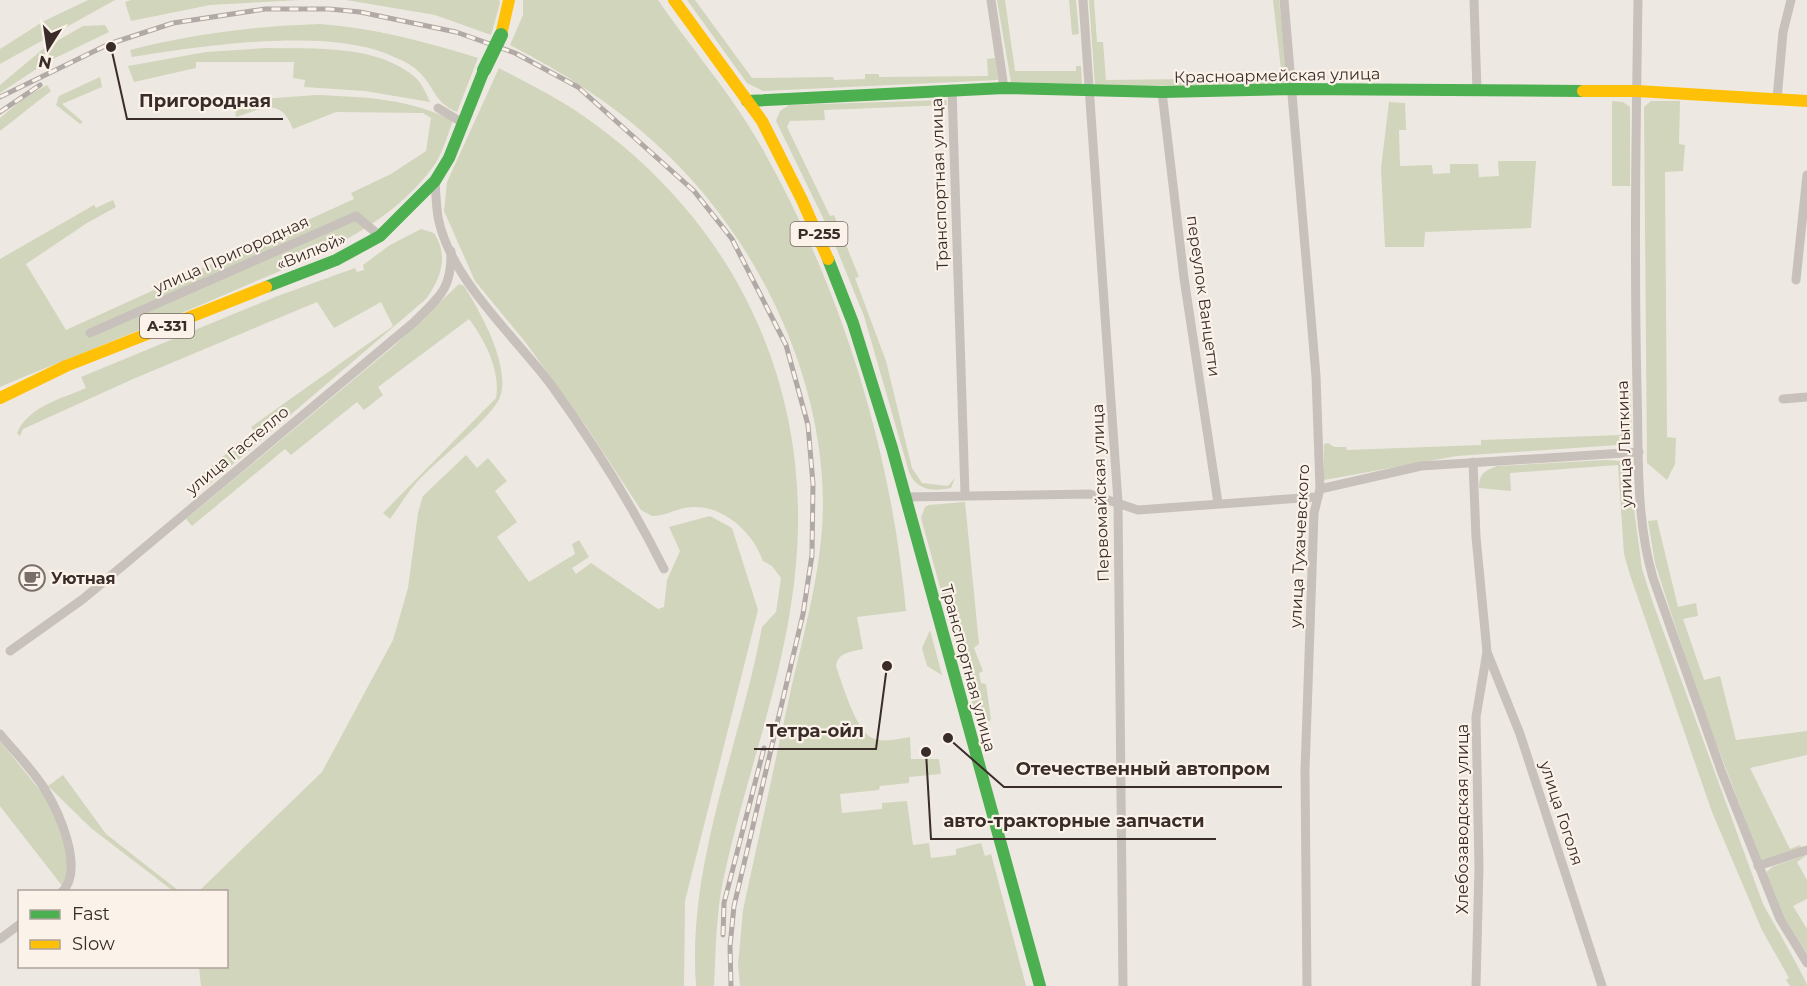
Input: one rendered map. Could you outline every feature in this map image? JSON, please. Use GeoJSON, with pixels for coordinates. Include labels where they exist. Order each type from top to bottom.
{"type":"FeatureCollection","features":[{"type":"Feature","properties":{"kind":"main road","name":"«Вилюй»"},"geometry":{"type":"LineString","coordinates":[[0,398],[66,366],[336,260],[380,236],[435,181],[449,158],[484,70],[501,35],[509,0]]}},
{"type":"Feature","properties":{"kind":"main road","name":"Р-255"},"geometry":{"type":"LineString","coordinates":[[674,0],[747,101],[786,166],[842,287],[885,418],[904,496]]}},
{"type":"Feature","properties":{"kind":"main road","name":"Красноармейская улица"},"geometry":{"type":"LineString","coordinates":[[747,101],[952,88],[1162,92],[1294,89],[1637,92],[1807,101]]}},
{"type":"Feature","properties":{"kind":"main road","name":"Транспортная улица"},"geometry":{"type":"LineString","coordinates":[[904,496],[1040,986]]}},
{"type":"Feature","properties":{"kind":"street"},"geometry":{"type":"LineString","coordinates":[[991,0],[1004,88]]}},
{"type":"Feature","properties":{"kind":"street","name":"Первомайская улица"},"geometry":{"type":"LineString","coordinates":[[1083,0],[1118,502],[1123,986]]}},
{"type":"Feature","properties":{"kind":"street","name":"улица Тухачевского"},"geometry":{"type":"LineString","coordinates":[[1284,0],[1294,89],[1316,376],[1318,493],[1305,771],[1307,986]]}},
{"type":"Feature","properties":{"kind":"street"},"geometry":{"type":"LineString","coordinates":[[1474,0],[1477,92]]}},
{"type":"Feature","properties":{"kind":"street","name":"улица Лыткина"},"geometry":{"type":"LineString","coordinates":[[1638,0],[1634,247],[1639,490],[1649,564],[1722,773],[1758,866],[1780,919],[1807,963]]}},
{"type":"Feature","properties":{"kind":"street"},"geometry":{"type":"LineString","coordinates":[[1777,99],[1783,32],[1791,0]]}},
{"type":"Feature","properties":{"kind":"street","name":"Транспортная улица"},"geometry":{"type":"LineString","coordinates":[[952,88],[965,495]]}},
{"type":"Feature","properties":{"kind":"street","name":"переулок Ванцетти"},"geometry":{"type":"LineString","coordinates":[[1162,92],[1185,278],[1218,503]]}},
{"type":"Feature","properties":{"kind":"street"},"geometry":{"type":"LineString","coordinates":[[438,108],[463,123]]}},
{"type":"Feature","properties":{"kind":"street"},"geometry":{"type":"LineString","coordinates":[[1796,280],[1807,175]]}},
{"type":"Feature","properties":{"kind":"street"},"geometry":{"type":"LineString","coordinates":[[435,181],[439,219],[451,251],[481,302],[551,384],[637,517],[664,569]]}},
{"type":"Feature","properties":{"kind":"street","name":"улица Пригородная"},"geometry":{"type":"LineString","coordinates":[[90,333],[356,216],[380,236]]}},
{"type":"Feature","properties":{"kind":"street","name":"улица Гастелло"},"geometry":{"type":"LineString","coordinates":[[10,651],[83,599],[413,323],[444,290],[450,280],[451,251]]}},
{"type":"Feature","properties":{"kind":"street"},"geometry":{"type":"LineString","coordinates":[[1783,399],[1807,397]]}},
{"type":"Feature","properties":{"kind":"street"},"geometry":{"type":"LineString","coordinates":[[904,496],[1090,494],[1138,510],[1318,493],[1397,470],[1473,462],[1639,452]]}},
{"type":"Feature","properties":{"kind":"street"},"geometry":{"type":"LineString","coordinates":[[1473,462],[1476,537],[1487,652]]}},
{"type":"Feature","properties":{"kind":"street","name":"Хлебозаводская улица"},"geometry":{"type":"LineString","coordinates":[[1476,986],[1479,867],[1476,717],[1487,652]]}},
{"type":"Feature","properties":{"kind":"street","name":"улица Гоголя"},"geometry":{"type":"LineString","coordinates":[[1487,652],[1520,734],[1602,986]]}},
{"type":"Feature","properties":{"kind":"street"},"geometry":{"type":"LineString","coordinates":[[0,734],[44,788],[69,846],[72,857],[71,878],[63,890]]}},
{"type":"Feature","properties":{"kind":"street"},"geometry":{"type":"LineString","coordinates":[[1758,866],[1807,850]]}},
{"type":"Feature","properties":{"kind":"street"},"geometry":{"type":"LineString","coordinates":[[0,939],[18,926]]}},
{"type":"Feature","properties":{"kind":"green space"},"geometry":{"type":"Polygon","coordinates":[[[88,0],[115,0],[0,64],[0,49],[44,21],[88,0]]]}},
{"type":"Feature","properties":{"kind":"green space"},"geometry":{"type":"Polygon","coordinates":[[[131,0],[301,0],[210,5],[131,21],[125,2],[131,0]]]}},
{"type":"Feature","properties":{"kind":"green space"},"geometry":{"type":"Polygon","coordinates":[[[346,0],[499,0],[500,3],[491,35],[435,15],[346,0]]]}},
{"type":"Feature","properties":{"kind":"green space"},"geometry":{"type":"Polygon","coordinates":[[[523,0],[658,0],[747,123],[787,196],[814,252],[857,368],[888,488],[899,550],[906,611],[857,617],[863,649],[842,655],[836,666],[850,706],[866,734],[881,740],[910,737],[911,759],[939,759],[941,774],[909,777],[909,783],[880,786],[879,790],[840,794],[842,813],[882,809],[882,803],[907,801],[913,845],[929,843],[931,858],[956,855],[956,849],[981,843],[985,856],[991,854],[1026,986],[740,986],[738,965],[743,910],[807,620],[820,549],[823,502],[820,452],[810,402],[795,353],[775,306],[751,260],[722,218],[690,178],[639,128],[622,115],[567,77],[510,45],[523,15],[523,0]]]}},
{"type":"Feature","properties":{"kind":"green space"},"geometry":{"type":"Polygon","coordinates":[[[687,0],[695,0],[752,78],[865,79],[865,74],[879,74],[879,77],[988,76],[987,59],[995,58],[998,80],[763,91],[747,83],[687,0]]]}},
{"type":"Feature","properties":{"kind":"green space"},"geometry":{"type":"Polygon","coordinates":[[[997,0],[1005,0],[1015,71],[1076,71],[1076,66],[1081,66],[1082,84],[1011,82],[997,0]]]}},
{"type":"Feature","properties":{"kind":"green space"},"geometry":{"type":"Polygon","coordinates":[[[1069,0],[1076,0],[1079,34],[1072,35],[1069,0]]]}},
{"type":"Feature","properties":{"kind":"green space"},"geometry":{"type":"Polygon","coordinates":[[[1089,0],[1094,0],[1097,42],[1103,42],[1106,80],[1282,78],[1273,0],[1279,0],[1289,85],[1095,86],[1089,0]]]}},
{"type":"Feature","properties":{"kind":"green space"},"geometry":{"type":"Polygon","coordinates":[[[320,24],[400,36],[478,58],[457,112],[444,105],[426,80],[412,66],[368,48],[337,42],[266,41],[132,57],[130,50],[177,39],[224,32],[320,24]]]}},
{"type":"Feature","properties":{"kind":"green space"},"geometry":{"type":"Polygon","coordinates":[[[105,25],[109,32],[47,62],[0,93],[0,85],[43,49],[83,26],[105,25]]]}},
{"type":"Feature","properties":{"kind":"green space"},"geometry":{"type":"Polygon","coordinates":[[[267,48],[325,49],[383,59],[416,78],[430,102],[365,91],[304,87],[305,80],[293,78],[294,62],[196,62],[196,68],[134,82],[128,66],[206,52],[267,48]]]}},
{"type":"Feature","properties":{"kind":"green space"},"geometry":{"type":"Polygon","coordinates":[[[499,68],[582,115],[639,160],[688,212],[729,268],[760,329],[782,394],[795,462],[798,532],[791,605],[769,707],[721,890],[714,986],[696,986],[695,940],[699,895],[717,805],[762,627],[776,612],[781,578],[772,566],[763,561],[751,539],[742,529],[721,514],[697,507],[652,516],[641,510],[586,426],[526,343],[475,281],[444,211],[447,182],[499,68]]]}},
{"type":"Feature","properties":{"kind":"green space"},"geometry":{"type":"Polygon","coordinates":[[[100,77],[102,87],[62,104],[83,122],[80,124],[56,105],[59,96],[100,77]]]}},
{"type":"Feature","properties":{"kind":"green space"},"geometry":{"type":"Polygon","coordinates":[[[47,85],[51,91],[0,131],[0,118],[24,98],[47,85]]]}},
{"type":"Feature","properties":{"kind":"green space"},"geometry":{"type":"Polygon","coordinates":[[[316,95],[369,98],[403,103],[453,121],[442,151],[433,167],[391,210],[367,227],[314,256],[0,387],[0,259],[94,205],[96,208],[113,200],[116,207],[87,223],[26,264],[66,330],[354,199],[351,193],[391,174],[426,151],[431,118],[423,113],[336,112],[293,129],[283,112],[277,109],[263,108],[236,117],[234,101],[316,95]]]}},
{"type":"Feature","properties":{"kind":"green space"},"geometry":{"type":"Polygon","coordinates":[[[946,100],[947,105],[824,110],[825,120],[790,121],[787,127],[830,216],[834,215],[859,277],[855,278],[886,361],[912,468],[922,483],[948,486],[955,478],[951,488],[937,490],[920,486],[909,472],[864,316],[829,230],[776,121],[780,111],[789,105],[946,100]]]}},
{"type":"Feature","properties":{"kind":"green space"},"geometry":{"type":"Polygon","coordinates":[[[1612,101],[1623,102],[1630,107],[1630,186],[1612,186],[1612,101]]]}},
{"type":"Feature","properties":{"kind":"green space"},"geometry":{"type":"Polygon","coordinates":[[[1651,101],[1680,101],[1679,144],[1685,145],[1683,171],[1665,172],[1667,437],[1676,438],[1675,464],[1667,480],[1647,463],[1644,107],[1651,101]]]}},
{"type":"Feature","properties":{"kind":"green space"},"geometry":{"type":"Polygon","coordinates":[[[1389,102],[1405,103],[1406,130],[1399,130],[1400,166],[1432,165],[1433,174],[1450,173],[1450,164],[1478,164],[1479,177],[1499,176],[1498,161],[1536,161],[1531,228],[1425,232],[1424,247],[1385,247],[1381,168],[1389,102]]]}},
{"type":"Feature","properties":{"kind":"green space"},"geometry":{"type":"Polygon","coordinates":[[[421,229],[434,233],[439,242],[442,258],[436,283],[426,299],[205,488],[198,477],[254,431],[251,427],[393,326],[381,302],[334,328],[317,302],[133,379],[23,429],[20,436],[17,433],[29,416],[47,404],[86,388],[81,377],[275,297],[355,268],[357,272],[364,270],[363,265],[390,245],[421,229]]]}},
{"type":"Feature","properties":{"kind":"green space"},"geometry":{"type":"Polygon","coordinates":[[[459,284],[464,286],[471,297],[498,355],[502,384],[500,397],[487,416],[425,473],[390,519],[383,513],[496,398],[494,367],[481,337],[469,319],[378,387],[383,395],[364,410],[357,402],[291,455],[285,449],[192,526],[186,519],[394,346],[459,284]]]}},
{"type":"Feature","properties":{"kind":"green space"},"geometry":{"type":"Polygon","coordinates":[[[1622,382],[1630,382],[1632,444],[1457,456],[1324,480],[1324,444],[1328,443],[1334,447],[1346,447],[1347,450],[1481,445],[1481,440],[1621,435],[1622,382]]]}},
{"type":"Feature","properties":{"kind":"green space"},"geometry":{"type":"Polygon","coordinates":[[[466,455],[477,468],[488,458],[507,481],[495,491],[517,522],[497,537],[529,582],[575,554],[572,544],[579,540],[589,557],[572,568],[576,574],[591,563],[658,609],[664,607],[667,580],[680,551],[669,527],[710,516],[732,528],[758,610],[685,901],[684,986],[201,986],[199,968],[228,968],[228,890],[200,890],[322,772],[393,640],[408,588],[418,513],[423,496],[466,455]]]}},
{"type":"Feature","properties":{"kind":"green space"},"geometry":{"type":"Polygon","coordinates":[[[1605,460],[1628,464],[1642,569],[1653,603],[1763,904],[1807,986],[1790,986],[1786,980],[1789,978],[1762,930],[1712,812],[1624,554],[1618,465],[1510,473],[1511,491],[1479,488],[1483,474],[1497,466],[1605,460]]]}},
{"type":"Feature","properties":{"kind":"green space"},"geometry":{"type":"Polygon","coordinates":[[[965,502],[979,644],[974,648],[983,671],[979,673],[981,683],[986,684],[991,720],[983,725],[977,722],[921,518],[925,507],[929,505],[965,502]]]}},
{"type":"Feature","properties":{"kind":"green space"},"geometry":{"type":"Polygon","coordinates":[[[1657,520],[1678,607],[1696,603],[1698,616],[1683,619],[1704,680],[1720,676],[1736,740],[1807,731],[1807,755],[1750,768],[1790,849],[1800,845],[1802,849],[1761,861],[1701,703],[1655,563],[1648,521],[1657,520]]]}},
{"type":"Feature","properties":{"kind":"green space"},"geometry":{"type":"Polygon","coordinates":[[[930,630],[942,675],[927,666],[922,648],[930,630]]]}},
{"type":"Feature","properties":{"kind":"green space"},"geometry":{"type":"Polygon","coordinates":[[[0,741],[43,794],[55,817],[70,861],[63,887],[0,806],[0,741]]]}},
{"type":"Feature","properties":{"kind":"green space"},"geometry":{"type":"Polygon","coordinates":[[[63,775],[106,834],[178,890],[172,890],[91,828],[48,786],[63,775]]]}},
{"type":"Feature","properties":{"kind":"green space"},"geometry":{"type":"Polygon","coordinates":[[[1807,855],[1797,862],[1807,880],[1807,899],[1793,906],[1807,929],[1807,954],[1783,916],[1766,872],[1774,866],[1807,855]]]}},
{"type":"Feature","properties":{"kind":"railway"},"geometry":{"type":"LineString","coordinates":[[0,97],[109,44],[173,23],[265,9],[329,9],[360,12],[456,32],[515,53],[578,87],[694,191],[732,239],[786,345],[808,425],[813,484],[812,555],[803,614],[734,906],[730,946],[731,986]]}},
{"type":"Feature","properties":{"kind":"railway"},"geometry":{"type":"LineString","coordinates":[[0,112],[40,85]]}},
{"type":"Feature","properties":{"kind":"railway"},"geometry":{"type":"LineString","coordinates":[[723,935],[724,903],[764,748]]}},
{"type":"Feature","properties":{"kind":"traffic: fast"},"geometry":{"type":"LineString","coordinates":[[484,70],[501,35]]}},
{"type":"Feature","properties":{"kind":"traffic: fast"},"geometry":{"type":"LineString","coordinates":[[266,287],[336,260],[380,236],[435,181],[449,158],[484,70]]}},
{"type":"Feature","properties":{"kind":"traffic: fast"},"geometry":{"type":"LineString","coordinates":[[747,101],[1004,88],[1162,92],[1294,89],[1583,91]]}},
{"type":"Feature","properties":{"kind":"traffic: fast"},"geometry":{"type":"LineString","coordinates":[[828,259],[853,323],[892,448],[1040,986]]}},
{"type":"Feature","properties":{"kind":"traffic: slow"},"geometry":{"type":"LineString","coordinates":[[501,35],[509,0]]}},
{"type":"Feature","properties":{"kind":"traffic: slow"},"geometry":{"type":"LineString","coordinates":[[674,0],[762,121],[802,200],[828,259]]}},
{"type":"Feature","properties":{"kind":"traffic: slow"},"geometry":{"type":"LineString","coordinates":[[1583,91],[1637,91],[1807,101]]}},
{"type":"Feature","properties":{"kind":"traffic: slow"},"geometry":{"type":"LineString","coordinates":[[0,398],[66,366],[266,287]]}},
{"type":"Feature","properties":{"kind":"place","name":"Пригородная"},"geometry":{"type":"Point","coordinates":[111,47]}},
{"type":"Feature","properties":{"kind":"place","name":"Уютная"},"geometry":{"type":"Point","coordinates":[32,578]}},
{"type":"Feature","properties":{"kind":"place","name":"Тетра-ойл"},"geometry":{"type":"Point","coordinates":[887,666]}},
{"type":"Feature","properties":{"kind":"place","name":"Отечественный автопром"},"geometry":{"type":"Point","coordinates":[948,738]}},
{"type":"Feature","properties":{"kind":"place","name":"авто-тракторные запчасти"},"geometry":{"type":"Point","coordinates":[926,752]}}]}
